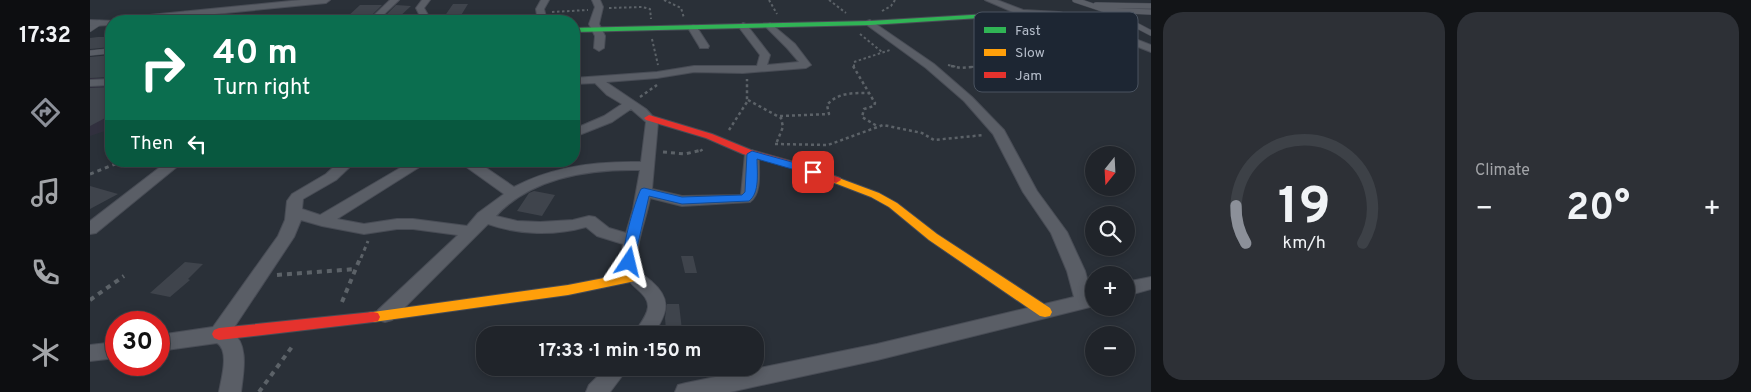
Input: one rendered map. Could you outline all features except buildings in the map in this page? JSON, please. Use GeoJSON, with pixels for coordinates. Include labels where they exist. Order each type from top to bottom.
{"type":"FeatureCollection","features":[{"type":"Feature","properties":{"kind":"street"},"geometry":{"type":"LineString","coordinates":[[176,15],[326,0]]}},
{"type":"Feature","properties":{"kind":"street"},"geometry":{"type":"LineString","coordinates":[[379,15],[395,0]]}},
{"type":"Feature","properties":{"kind":"street"},"geometry":{"type":"LineString","coordinates":[[424,15],[420,8],[426,0]]}},
{"type":"Feature","properties":{"kind":"street"},"geometry":{"type":"LineString","coordinates":[[542,15],[540,8],[545,0]]}},
{"type":"Feature","properties":{"kind":"street"},"geometry":{"type":"LineString","coordinates":[[990,0],[1019,12]]}},
{"type":"Feature","properties":{"kind":"street"},"geometry":{"type":"LineString","coordinates":[[597,5],[594,24],[598,30],[599,48]]}},
{"type":"Feature","properties":{"kind":"street"},"geometry":{"type":"LineString","coordinates":[[580,30],[853,24],[974,19]]}},
{"type":"Feature","properties":{"kind":"street"},"geometry":{"type":"LineString","coordinates":[[870,23],[930,66],[968,99],[999,133],[1026,184],[1059,232],[1085,291]]}},
{"type":"Feature","properties":{"kind":"street"},"geometry":{"type":"LineString","coordinates":[[743,26],[765,55],[755,69]]}},
{"type":"Feature","properties":{"kind":"street"},"geometry":{"type":"LineString","coordinates":[[580,81],[660,75],[694,69],[755,69],[806,66],[792,46],[770,26]]}},
{"type":"Feature","properties":{"kind":"street"},"geometry":{"type":"LineString","coordinates":[[689,28],[704,46]]}},
{"type":"Feature","properties":{"kind":"street"},"geometry":{"type":"LineString","coordinates":[[598,80],[610,93],[632,103],[649,118],[722,140],[752,154],[797,166],[861,189],[885,200],[933,237],[1045,312]]}},
{"type":"Feature","properties":{"kind":"street"},"geometry":{"type":"LineString","coordinates":[[580,131],[608,120],[632,103]]}},
{"type":"Feature","properties":{"kind":"street"},"geometry":{"type":"LineString","coordinates":[[649,118],[652,131],[644,192],[632,242],[632,272],[650,290],[658,306],[655,318],[649,326]]}},
{"type":"Feature","properties":{"kind":"street"},"geometry":{"type":"LineString","coordinates":[[644,192],[682,201],[745,199],[749,196],[750,192],[752,154]]}},
{"type":"Feature","properties":{"kind":"street"},"geometry":{"type":"LineString","coordinates":[[384,315],[500,202],[514,194],[548,177],[589,167],[606,165],[648,166]]}},
{"type":"Feature","properties":{"kind":"street"},"geometry":{"type":"LineString","coordinates":[[90,229],[169,167]]}},
{"type":"Feature","properties":{"kind":"street"},"geometry":{"type":"LineString","coordinates":[[219,334],[286,237],[294,212],[295,201],[302,193],[331,178],[343,167]]}},
{"type":"Feature","properties":{"kind":"street"},"geometry":{"type":"LineString","coordinates":[[322,221],[412,167]]}},
{"type":"Feature","properties":{"kind":"street"},"geometry":{"type":"LineString","coordinates":[[478,167],[490,178],[514,194]]}},
{"type":"Feature","properties":{"kind":"street"},"geometry":{"type":"LineString","coordinates":[[294,212],[322,221],[358,228],[374,229],[397,224],[413,224],[471,232]]}},
{"type":"Feature","properties":{"kind":"street"},"geometry":{"type":"LineString","coordinates":[[484,217],[500,224],[514,226],[568,225],[589,221],[604,232],[632,242]]}},
{"type":"Feature","properties":{"kind":"street"},"geometry":{"type":"LineString","coordinates":[[170,341],[568,290],[612,280],[632,272]]}},
{"type":"Feature","properties":{"kind":"street"},"geometry":{"type":"LineString","coordinates":[[1135,287],[1151,283]]}},
{"type":"Feature","properties":{"kind":"street"},"geometry":{"type":"LineString","coordinates":[[686,392],[877,352],[1085,301]]}},
{"type":"Feature","properties":{"kind":"street"},"geometry":{"type":"LineString","coordinates":[[219,334],[228,338],[231,345],[233,367],[230,392]]}},
{"type":"Feature","properties":{"kind":"street"},"geometry":{"type":"LineString","coordinates":[[90,353],[105,351]]}},
{"type":"Feature","properties":{"kind":"street"},"geometry":{"type":"LineString","coordinates":[[597,392],[611,376]]}},
{"type":"Feature","properties":{"kind":"lane"},"geometry":{"type":"LineString","coordinates":[[1075,0],[1111,12]]}},
{"type":"Feature","properties":{"kind":"lane"},"geometry":{"type":"LineString","coordinates":[[1132,0],[1142,6]]}},
{"type":"Feature","properties":{"kind":"lane"},"geometry":{"type":"LineString","coordinates":[[1090,5],[1151,6]]}},
{"type":"Feature","properties":{"kind":"lane"},"geometry":{"type":"LineString","coordinates":[[1107,10],[1151,12]]}},
{"type":"Feature","properties":{"kind":"lane"},"geometry":{"type":"LineString","coordinates":[[90,29],[95,23]]}},
{"type":"Feature","properties":{"kind":"lane"},"geometry":{"type":"LineString","coordinates":[[1138,26],[1151,33]]}},
{"type":"Feature","properties":{"kind":"lane"},"geometry":{"type":"LineString","coordinates":[[90,53],[105,51]]}},
{"type":"Feature","properties":{"kind":"lane"},"geometry":{"type":"LineString","coordinates":[[90,83],[105,82]]}},
{"type":"Feature","properties":{"kind":"path"},"geometry":{"type":"LineString","coordinates":[[664,0],[681,8],[689,28]]}},
{"type":"Feature","properties":{"kind":"path"},"geometry":{"type":"LineString","coordinates":[[551,15],[597,5],[648,8],[650,10],[651,16],[648,28],[660,75],[657,85],[632,103]]}},
{"type":"Feature","properties":{"kind":"path"},"geometry":{"type":"LineString","coordinates":[[853,24],[856,31],[882,52]]}},
{"type":"Feature","properties":{"kind":"path"},"geometry":{"type":"LineString","coordinates":[[878,126],[862,117],[864,109],[875,105],[870,92],[853,65],[861,58],[904,47]]}},
{"type":"Feature","properties":{"kind":"path"},"geometry":{"type":"LineString","coordinates":[[930,66],[940,64],[961,68],[974,67]]}},
{"type":"Feature","properties":{"kind":"path"},"geometry":{"type":"LineString","coordinates":[[722,140],[748,100],[746,81],[755,69]]}},
{"type":"Feature","properties":{"kind":"path"},"geometry":{"type":"LineString","coordinates":[[748,100],[780,116],[829,114],[827,105],[836,96],[870,92]]}},
{"type":"Feature","properties":{"kind":"path"},"geometry":{"type":"LineString","coordinates":[[776,144],[784,124],[780,116]]}},
{"type":"Feature","properties":{"kind":"path"},"geometry":{"type":"LineString","coordinates":[[768,144],[828,146],[878,126],[920,132],[934,140],[999,133]]}},
{"type":"Feature","properties":{"kind":"path"},"geometry":{"type":"LineString","coordinates":[[650,145],[661,152],[671,154],[698,152],[705,149],[709,136]]}},
{"type":"Feature","properties":{"kind":"path"},"geometry":{"type":"LineString","coordinates":[[90,174],[108,167]]}},
{"type":"Feature","properties":{"kind":"path"},"geometry":{"type":"LineString","coordinates":[[335,321],[374,229]]}},
{"type":"Feature","properties":{"kind":"path"},"geometry":{"type":"LineString","coordinates":[[260,276],[356,269]]}},
{"type":"Feature","properties":{"kind":"path"},"geometry":{"type":"LineString","coordinates":[[90,300],[124,276]]}},
{"type":"Feature","properties":{"kind":"path"},"geometry":{"type":"LineString","coordinates":[[259,392],[307,324]]}},
{"type":"Feature","properties":{"kind":"shaded area"},"geometry":{"type":"Polygon","coordinates":[[[90,78],[105,78],[105,131],[90,136],[90,78]]]}},
{"type":"Feature","properties":{"kind":"traffic: fast"},"geometry":{"type":"LineString","coordinates":[[580,30],[870,23],[974,17]]}},
{"type":"Feature","properties":{"kind":"traffic: slow"},"geometry":{"type":"LineString","coordinates":[[836,180],[875,195],[893,205],[933,237],[1045,312]]}},
{"type":"Feature","properties":{"kind":"traffic: slow"},"geometry":{"type":"LineString","coordinates":[[373,317],[568,290],[635,277]]}},
{"type":"Feature","properties":{"kind":"traffic: jam"},"geometry":{"type":"LineString","coordinates":[[649,118],[709,136],[747,152],[797,166],[836,180]]}},
{"type":"Feature","properties":{"kind":"traffic: jam"},"geometry":{"type":"LineString","coordinates":[[219,334],[373,317]]}},
{"type":"Feature","properties":{"kind":"route"},"geometry":{"type":"LineString","coordinates":[[629,262],[644,192],[682,201],[748,198],[752,154],[813,172]]}}]}
